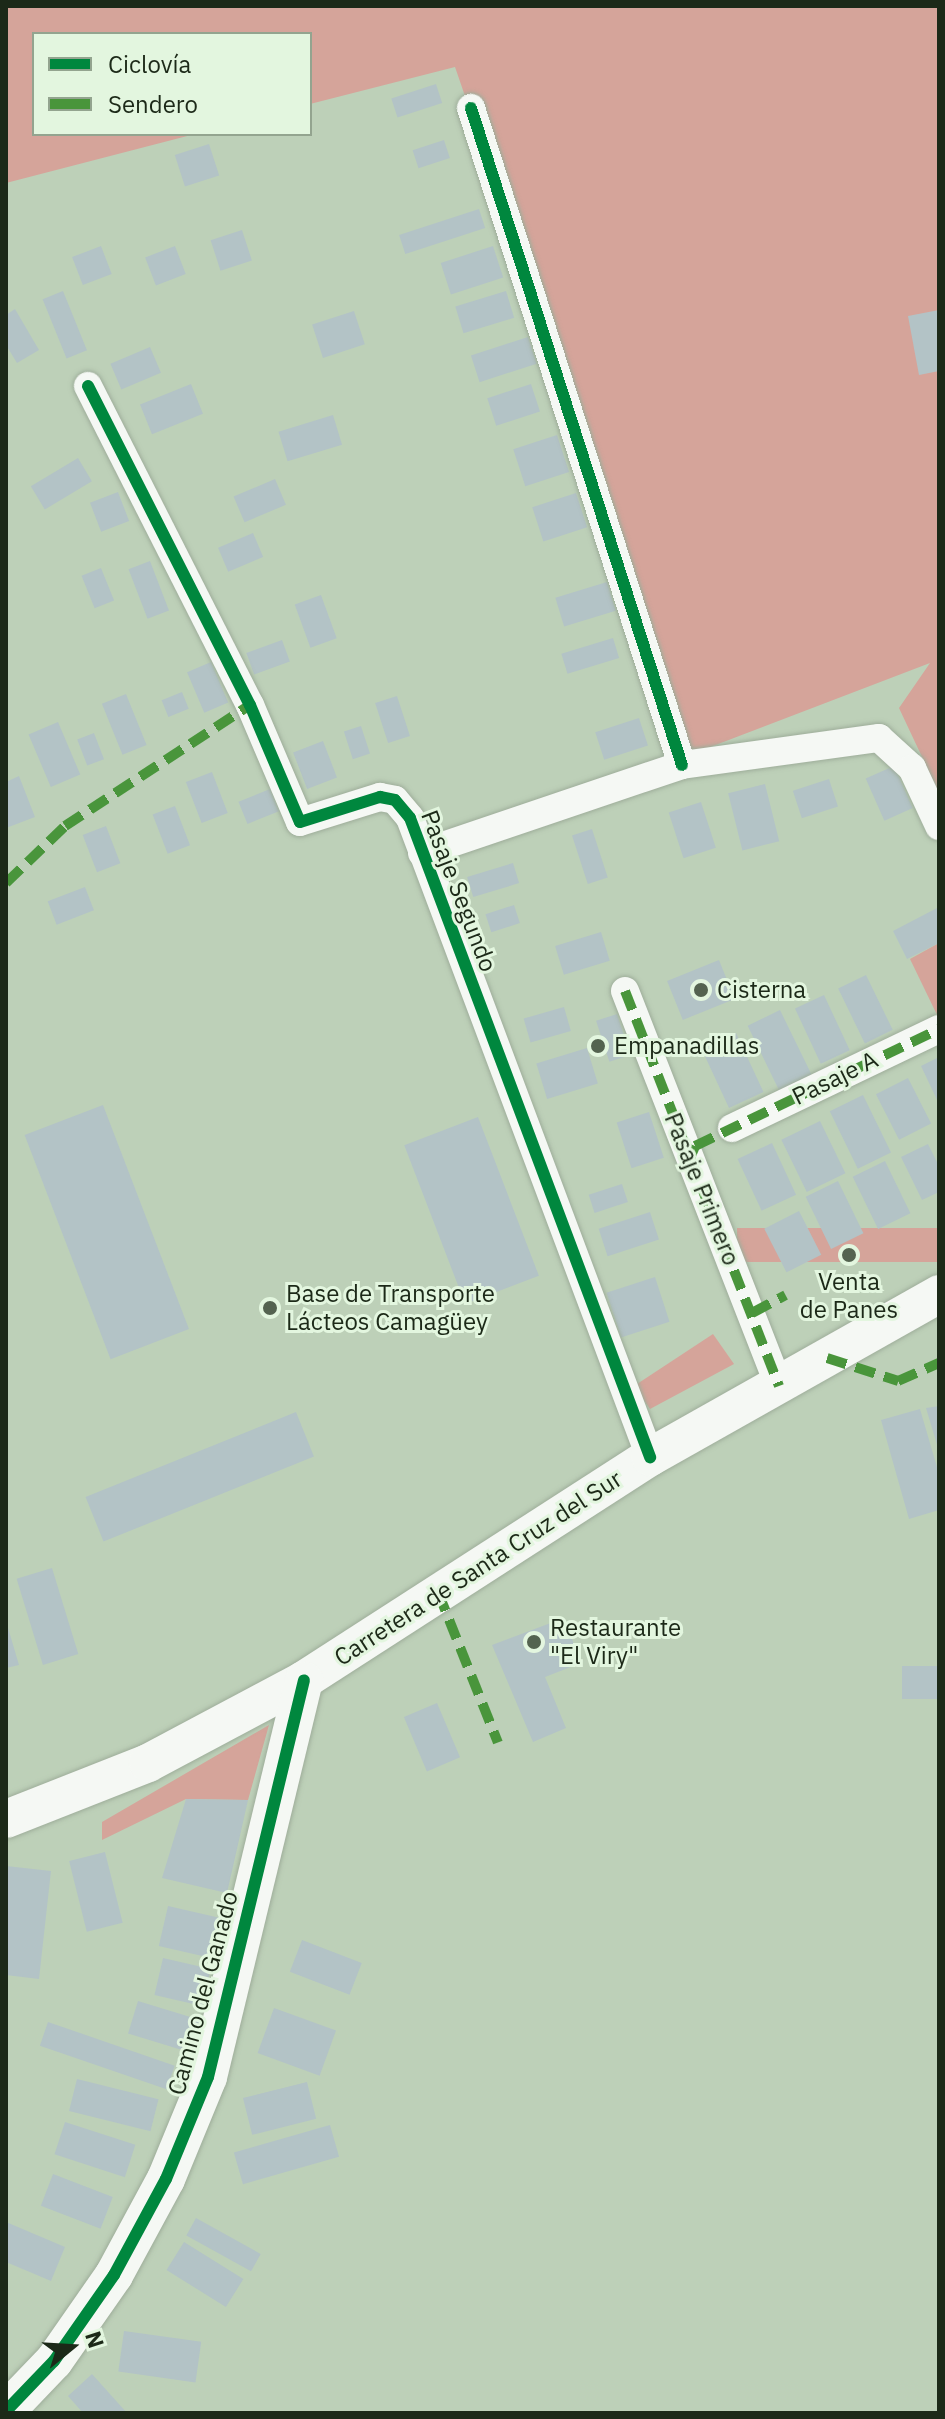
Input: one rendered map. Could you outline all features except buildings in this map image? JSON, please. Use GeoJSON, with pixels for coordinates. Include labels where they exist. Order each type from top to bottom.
{"type":"FeatureCollection","features":[{"type":"Feature","properties":{"kind":"main road","name":"Carretera de Santa Cruz del Sur"},"geometry":{"type":"LineString","coordinates":[[6,1819],[148,1763],[304,1680],[650,1457],[939,1294]]}},
{"type":"Feature","properties":{"kind":"main road","name":"Camino del Ganado"},"geometry":{"type":"LineString","coordinates":[[6,2411],[54,2361],[114,2275],[166,2179],[208,2077],[304,1680]]}},
{"type":"Feature","properties":{"kind":"street"},"geometry":{"type":"LineString","coordinates":[[471,108],[682,765]]}},
{"type":"Feature","properties":{"kind":"street","name":"Pasaje Segundo"},"geometry":{"type":"LineString","coordinates":[[88,386],[250,705],[300,822],[380,797],[395,800],[410,818],[650,1457]]}},
{"type":"Feature","properties":{"kind":"street"},"geometry":{"type":"LineString","coordinates":[[422,853],[682,765],[879,738],[912,768],[939,826]]}},
{"type":"Feature","properties":{"kind":"street","name":"Pasaje Primero"},"geometry":{"type":"LineString","coordinates":[[625,991],[779,1386]]}},
{"type":"Feature","properties":{"kind":"street","name":"Pasaje A"},"geometry":{"type":"LineString","coordinates":[[732,1128],[939,1029]]}},
{"type":"Feature","properties":{"kind":"shaded area"},"geometry":{"type":"Polygon","coordinates":[[[6,6],[939,6],[939,793],[899,708],[930,663],[692,754],[455,67],[312,103],[312,32],[32,32],[32,136],[187,136],[6,183],[6,6]]]}},
{"type":"Feature","properties":{"kind":"shaded area"},"geometry":{"type":"Polygon","coordinates":[[[939,943],[939,1019],[910,959],[939,943]]]}},
{"type":"Feature","properties":{"kind":"shaded area"},"geometry":{"type":"Polygon","coordinates":[[[737,1228],[939,1228],[939,1262],[737,1262],[737,1228]]]}},
{"type":"Feature","properties":{"kind":"shaded area"},"geometry":{"type":"Polygon","coordinates":[[[713,1334],[734,1364],[650,1409],[634,1386],[713,1334]]]}},
{"type":"Feature","properties":{"kind":"shaded area"},"geometry":{"type":"Polygon","coordinates":[[[269,1725],[248,1800],[186,1799],[102,1840],[102,1822],[269,1725]]]}},
{"type":"Feature","properties":{"kind":"marked path"},"geometry":{"type":"LineString","coordinates":[[6,883],[65,826],[250,705]]}},
{"type":"Feature","properties":{"kind":"marked path"},"geometry":{"type":"LineString","coordinates":[[625,991],[779,1386]]}},
{"type":"Feature","properties":{"kind":"marked path"},"geometry":{"type":"LineString","coordinates":[[690,1158],[695,1146],[939,1029]]}},
{"type":"Feature","properties":{"kind":"marked path"},"geometry":{"type":"LineString","coordinates":[[752,1313],[786,1295]]}},
{"type":"Feature","properties":{"kind":"marked path"},"geometry":{"type":"LineString","coordinates":[[827,1358],[898,1381],[939,1363]]}},
{"type":"Feature","properties":{"kind":"marked path"},"geometry":{"type":"LineString","coordinates":[[438,1592],[498,1743]]}},
{"type":"Feature","properties":{"kind":"cycle path"},"geometry":{"type":"LineString","coordinates":[[471,108],[682,765]]}},
{"type":"Feature","properties":{"kind":"cycle path"},"geometry":{"type":"LineString","coordinates":[[88,386],[250,705],[300,822],[380,797],[395,800],[410,818],[650,1457]]}},
{"type":"Feature","properties":{"kind":"cycle path"},"geometry":{"type":"LineString","coordinates":[[6,2411],[54,2361],[114,2275],[166,2179],[208,2077],[304,1680]]}},
{"type":"Feature","properties":{"kind":"place","name":"Cisterna"},"geometry":{"type":"Point","coordinates":[701,990]}},
{"type":"Feature","properties":{"kind":"place","name":"Empanadillas"},"geometry":{"type":"Point","coordinates":[598,1046]}},
{"type":"Feature","properties":{"kind":"place","name":"Venta de Panes"},"geometry":{"type":"Point","coordinates":[849,1255]}},
{"type":"Feature","properties":{"kind":"place","name":"Base de Transporte Lácteos Camagüey"},"geometry":{"type":"Point","coordinates":[270,1308]}},
{"type":"Feature","properties":{"kind":"place","name":"Restaurante \"El Viry\""},"geometry":{"type":"Point","coordinates":[534,1642]}}]}
